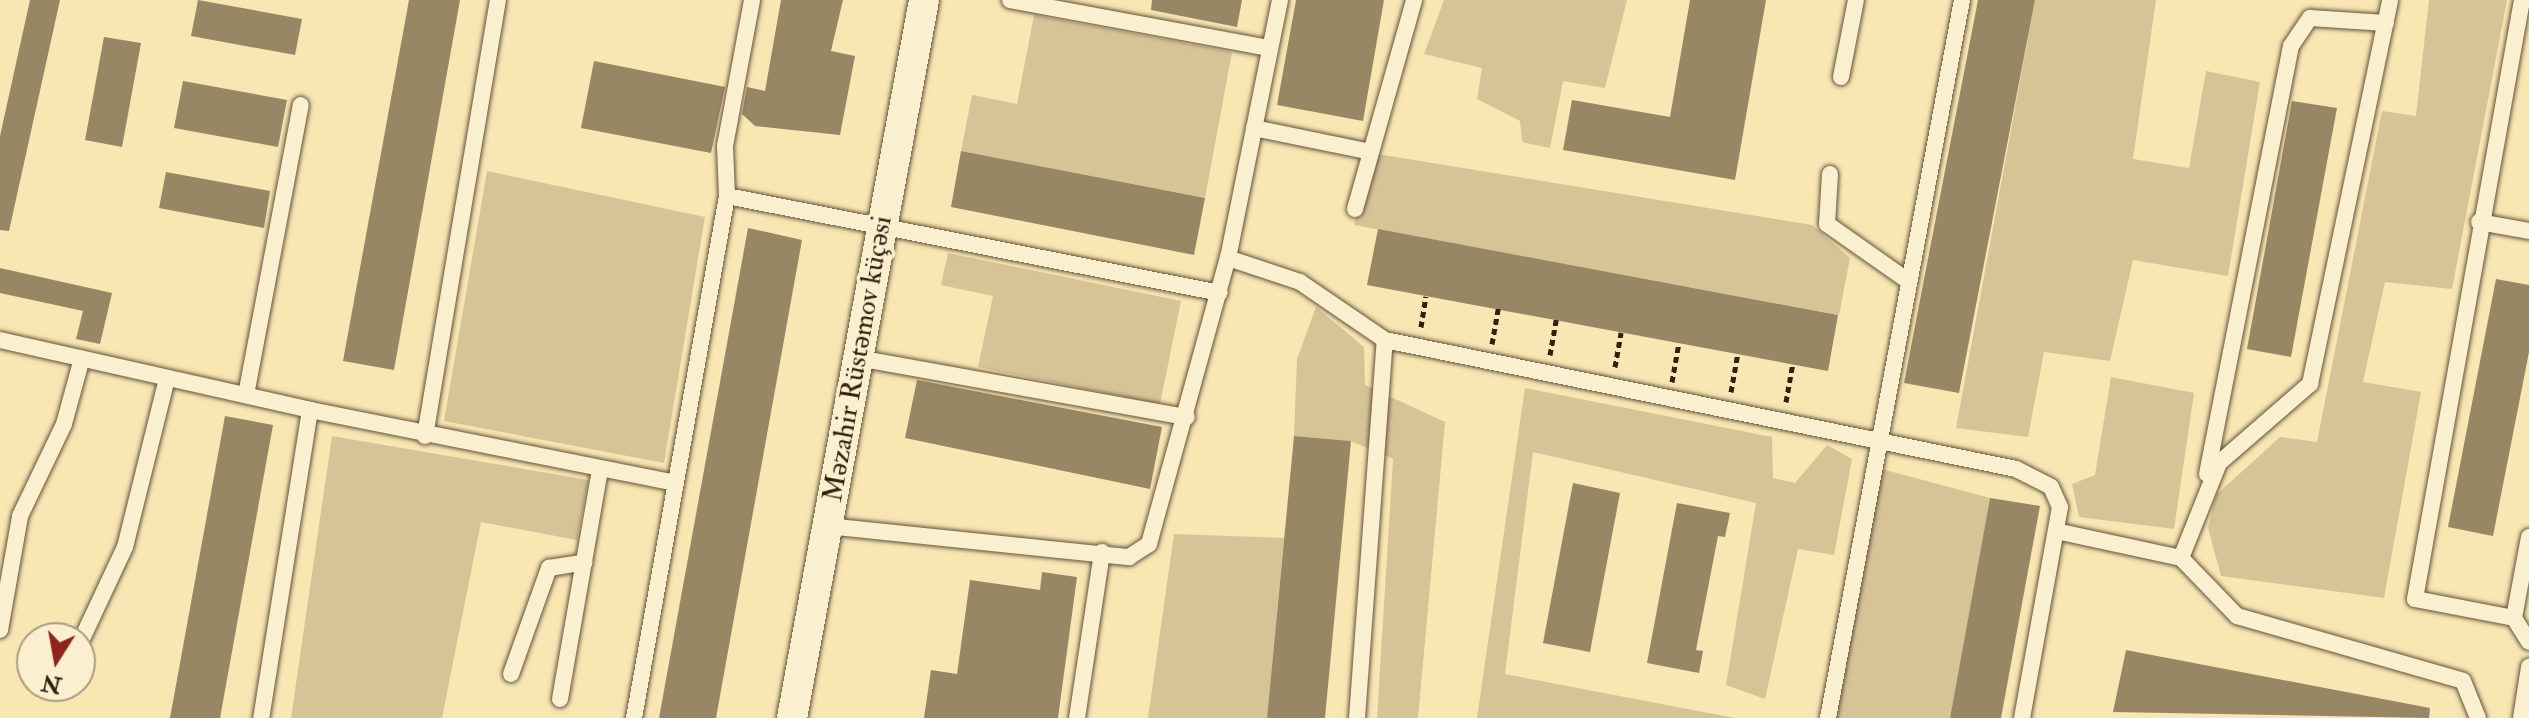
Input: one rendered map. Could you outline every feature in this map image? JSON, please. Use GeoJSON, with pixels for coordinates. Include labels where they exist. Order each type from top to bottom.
{"type":"FeatureCollection","features":[{"type":"Feature","properties":{"kind":"street","name":"Məzahir Rüstəmov küçəsi"},"geometry":{"type":"LineString","coordinates":[[792,718],[924,0]]}},
{"type":"Feature","properties":{"kind":"lane"},"geometry":{"type":"LineString","coordinates":[[425,436],[498,0]]}},
{"type":"Feature","properties":{"kind":"lane"},"geometry":{"type":"LineString","coordinates":[[634,718],[727,196],[725,146],[752,0]]}},
{"type":"Feature","properties":{"kind":"lane"},"geometry":{"type":"LineString","coordinates":[[1010,0],[1270,48]]}},
{"type":"Feature","properties":{"kind":"lane"},"geometry":{"type":"LineString","coordinates":[[827,526],[1129,557],[1149,544],[1220,293],[1280,0]]}},
{"type":"Feature","properties":{"kind":"lane"},"geometry":{"type":"LineString","coordinates":[[1355,209],[1414,0]]}},
{"type":"Feature","properties":{"kind":"lane"},"geometry":{"type":"LineString","coordinates":[[1841,77],[1856,0]]}},
{"type":"Feature","properties":{"kind":"lane"},"geometry":{"type":"LineString","coordinates":[[1828,718],[1877,440],[1962,0]]}},
{"type":"Feature","properties":{"kind":"lane"},"geometry":{"type":"LineString","coordinates":[[2206,483],[2310,384],[2390,0]]}},
{"type":"Feature","properties":{"kind":"lane"},"geometry":{"type":"LineString","coordinates":[[2514,618],[2415,599],[2479,222],[2522,0]]}},
{"type":"Feature","properties":{"kind":"lane"},"geometry":{"type":"LineString","coordinates":[[2181,558],[2206,483],[2291,46],[2310,18],[2386,23]]}},
{"type":"Feature","properties":{"kind":"lane"},"geometry":{"type":"LineString","coordinates":[[246,395],[301,105]]}},
{"type":"Feature","properties":{"kind":"lane"},"geometry":{"type":"LineString","coordinates":[[1254,128],[1371,152]]}},
{"type":"Feature","properties":{"kind":"lane"},"geometry":{"type":"LineString","coordinates":[[1830,174],[1827,224],[1908,281]]}},
{"type":"Feature","properties":{"kind":"lane"},"geometry":{"type":"LineString","coordinates":[[727,196],[1220,293]]}},
{"type":"Feature","properties":{"kind":"lane"},"geometry":{"type":"LineString","coordinates":[[2479,222],[2529,231]]}},
{"type":"Feature","properties":{"kind":"lane"},"geometry":{"type":"LineString","coordinates":[[1228,258],[1300,282],[1385,340],[2016,469],[2051,487],[2060,507],[2022,718]]}},
{"type":"Feature","properties":{"kind":"lane"},"geometry":{"type":"LineString","coordinates":[[0,340],[425,436],[675,483]]}},
{"type":"Feature","properties":{"kind":"lane"},"geometry":{"type":"LineString","coordinates":[[1357,718],[1385,340]]}},
{"type":"Feature","properties":{"kind":"lane"},"geometry":{"type":"LineString","coordinates":[[0,630],[20,516],[64,424],[82,358]]}},
{"type":"Feature","properties":{"kind":"lane"},"geometry":{"type":"LineString","coordinates":[[858,358],[1187,417]]}},
{"type":"Feature","properties":{"kind":"lane"},"geometry":{"type":"LineString","coordinates":[[90,622],[125,547],[167,378]]}},
{"type":"Feature","properties":{"kind":"lane"},"geometry":{"type":"LineString","coordinates":[[261,718],[310,410]]}},
{"type":"Feature","properties":{"kind":"lane"},"geometry":{"type":"LineString","coordinates":[[560,699],[600,470]]}},
{"type":"Feature","properties":{"kind":"lane"},"geometry":{"type":"LineString","coordinates":[[2056,531],[2181,558],[2237,616],[2463,681],[2478,718]]}},
{"type":"Feature","properties":{"kind":"lane"},"geometry":{"type":"LineString","coordinates":[[2529,537],[2514,618],[2529,642]]}},
{"type":"Feature","properties":{"kind":"lane"},"geometry":{"type":"LineString","coordinates":[[1077,718],[1102,552]]}},
{"type":"Feature","properties":{"kind":"lane"},"geometry":{"type":"LineString","coordinates":[[511,674],[549,568],[585,562]]}},
{"type":"Feature","properties":{"kind":"lane"},"geometry":{"type":"LineString","coordinates":[[2521,718],[2529,667]]}},
{"type":"Feature","properties":{"kind":"path"},"geometry":{"type":"LineString","coordinates":[[1417,346],[1426,296]]}},
{"type":"Feature","properties":{"kind":"path"},"geometry":{"type":"LineString","coordinates":[[1489,361],[1498,309]]}},
{"type":"Feature","properties":{"kind":"path"},"geometry":{"type":"LineString","coordinates":[[1547,373],[1556,320]]}},
{"type":"Feature","properties":{"kind":"path"},"geometry":{"type":"LineString","coordinates":[[1611,386],[1621,333]]}},
{"type":"Feature","properties":{"kind":"path"},"geometry":{"type":"LineString","coordinates":[[1669,398],[1679,343]]}},
{"type":"Feature","properties":{"kind":"path"},"geometry":{"type":"LineString","coordinates":[[1728,410],[1738,354]]}},
{"type":"Feature","properties":{"kind":"path"},"geometry":{"type":"LineString","coordinates":[[1782,421],[1793,364]]}},
{"type":"Feature","properties":{"kind":"shaded area"},"geometry":{"type":"Polygon","coordinates":[[[1444,0],[1627,0],[1605,88],[1563,81],[1550,148],[1522,142],[1520,121],[1477,99],[1482,68],[1424,54],[1444,0]]]}},
{"type":"Feature","properties":{"kind":"shaded area"},"geometry":{"type":"Polygon","coordinates":[[[2035,0],[2156,0],[2133,159],[2189,168],[2206,71],[2260,82],[2228,276],[2133,260],[2110,361],[2044,352],[2028,437],[1956,428],[2035,0]]]}},
{"type":"Feature","properties":{"kind":"shaded area"},"geometry":{"type":"Polygon","coordinates":[[[2429,0],[2507,0],[2452,289],[2385,282],[2363,382],[2421,392],[2384,598],[2221,576],[2208,528],[2216,495],[2280,437],[2317,442],[2382,111],[2416,116],[2429,0]]]}},
{"type":"Feature","properties":{"kind":"shaded area"},"geometry":{"type":"Polygon","coordinates":[[[1034,15],[1232,52],[1205,198],[961,151],[972,95],[1017,104],[1034,15]]]}},
{"type":"Feature","properties":{"kind":"shaded area"},"geometry":{"type":"Polygon","coordinates":[[[1371,153],[1812,225],[1850,258],[1839,315],[1354,225],[1371,153]]]}},
{"type":"Feature","properties":{"kind":"shaded area"},"geometry":{"type":"Polygon","coordinates":[[[487,171],[705,217],[664,463],[444,421],[487,171]]]}},
{"type":"Feature","properties":{"kind":"shaded area"},"geometry":{"type":"Polygon","coordinates":[[[948,253],[1181,301],[1160,404],[978,367],[993,296],[941,285],[948,253]]]}},
{"type":"Feature","properties":{"kind":"shaded area"},"geometry":{"type":"Polygon","coordinates":[[[1316,307],[1364,347],[1365,385],[1445,422],[1418,718],[1377,718],[1393,459],[1351,441],[1294,436],[1297,359],[1316,307]]]}},
{"type":"Feature","properties":{"kind":"shaded area"},"geometry":{"type":"Polygon","coordinates":[[[2111,377],[2194,393],[2174,529],[2079,517],[2072,484],[2095,475],[2111,377]]]}},
{"type":"Feature","properties":{"kind":"shaded area"},"geometry":{"type":"Polygon","coordinates":[[[1525,388],[1772,437],[1773,478],[1795,483],[1827,445],[1852,459],[1834,555],[1798,549],[1765,699],[1726,685],[1756,503],[1533,452],[1505,674],[1735,718],[1477,718],[1525,388]]]}},
{"type":"Feature","properties":{"kind":"shaded area"},"geometry":{"type":"Polygon","coordinates":[[[332,436],[588,480],[577,540],[481,522],[442,718],[291,718],[332,436]]]}},
{"type":"Feature","properties":{"kind":"shaded area"},"geometry":{"type":"Polygon","coordinates":[[[1874,467],[1990,498],[1950,718],[1827,718],[1874,467]]]}},
{"type":"Feature","properties":{"kind":"shaded area"},"geometry":{"type":"Polygon","coordinates":[[[1174,534],[1284,538],[1267,718],[1148,718],[1174,534]]]}},
{"type":"Feature","properties":{"kind":"building"},"geometry":{"type":"Polygon","coordinates":[[[30,0],[60,0],[9,231],[0,230],[0,136],[30,0]]]}},
{"type":"Feature","properties":{"kind":"building"},"geometry":{"type":"Polygon","coordinates":[[[198,0],[302,19],[295,55],[191,36],[198,0]]]}},
{"type":"Feature","properties":{"kind":"building"},"geometry":{"type":"Polygon","coordinates":[[[409,0],[460,0],[394,370],[343,361],[409,0]]]}},
{"type":"Feature","properties":{"kind":"building"},"geometry":{"type":"Polygon","coordinates":[[[781,0],[843,0],[831,51],[855,56],[840,135],[755,126],[742,114],[747,87],[765,91],[781,0]]]}},
{"type":"Feature","properties":{"kind":"building"},"geometry":{"type":"Polygon","coordinates":[[[1152,0],[1242,0],[1237,27],[1151,10],[1152,0]]]}},
{"type":"Feature","properties":{"kind":"building"},"geometry":{"type":"Polygon","coordinates":[[[1296,0],[1384,0],[1363,121],[1277,105],[1296,0]]]}},
{"type":"Feature","properties":{"kind":"building"},"geometry":{"type":"Polygon","coordinates":[[[1690,0],[1766,0],[1735,180],[1563,150],[1572,100],[1670,117],[1690,0]]]}},
{"type":"Feature","properties":{"kind":"building"},"geometry":{"type":"Polygon","coordinates":[[[1978,0],[2035,0],[1959,393],[1904,383],[1978,0]]]}},
{"type":"Feature","properties":{"kind":"building"},"geometry":{"type":"Polygon","coordinates":[[[104,37],[141,43],[122,147],[85,140],[104,37]]]}},
{"type":"Feature","properties":{"kind":"building"},"geometry":{"type":"Polygon","coordinates":[[[594,61],[725,87],[711,153],[581,128],[594,61]]]}},
{"type":"Feature","properties":{"kind":"building"},"geometry":{"type":"Polygon","coordinates":[[[183,81],[287,100],[278,147],[174,128],[183,81]]]}},
{"type":"Feature","properties":{"kind":"building"},"geometry":{"type":"Polygon","coordinates":[[[2292,101],[2337,108],[2291,357],[2247,349],[2292,101]]]}},
{"type":"Feature","properties":{"kind":"building"},"geometry":{"type":"Polygon","coordinates":[[[961,151],[1205,198],[1194,255],[951,207],[961,151]]]}},
{"type":"Feature","properties":{"kind":"building"},"geometry":{"type":"Polygon","coordinates":[[[166,172],[270,191],[264,228],[159,208],[166,172]]]}},
{"type":"Feature","properties":{"kind":"building"},"geometry":{"type":"Polygon","coordinates":[[[748,228],[802,240],[716,718],[659,718],[748,228]]]}},
{"type":"Feature","properties":{"kind":"building"},"geometry":{"type":"Polygon","coordinates":[[[1378,229],[1838,315],[1828,371],[1367,285],[1378,229]]]}},
{"type":"Feature","properties":{"kind":"building"},"geometry":{"type":"Polygon","coordinates":[[[0,268],[112,293],[100,344],[76,339],[83,311],[0,293],[0,268]]]}},
{"type":"Feature","properties":{"kind":"building"},"geometry":{"type":"Polygon","coordinates":[[[2496,279],[2529,285],[2529,352],[2493,536],[2448,527],[2496,279]]]}},
{"type":"Feature","properties":{"kind":"building"},"geometry":{"type":"Polygon","coordinates":[[[917,380],[1162,427],[1150,489],[905,438],[917,380]]]}},
{"type":"Feature","properties":{"kind":"building"},"geometry":{"type":"Polygon","coordinates":[[[225,416],[273,425],[220,718],[170,718],[225,416]]]}},
{"type":"Feature","properties":{"kind":"building"},"geometry":{"type":"Polygon","coordinates":[[[1294,436],[1351,441],[1325,718],[1267,718],[1294,436]]]}},
{"type":"Feature","properties":{"kind":"building"},"geometry":{"type":"Polygon","coordinates":[[[1573,483],[1620,493],[1590,652],[1543,643],[1573,483]]]}},
{"type":"Feature","properties":{"kind":"building"},"geometry":{"type":"Polygon","coordinates":[[[1990,498],[2040,506],[2001,718],[1950,718],[1990,498]]]}},
{"type":"Feature","properties":{"kind":"building"},"geometry":{"type":"Polygon","coordinates":[[[1677,503],[1730,513],[1725,537],[1718,536],[1696,650],[1703,651],[1699,673],[1647,663],[1677,503]]]}},
{"type":"Feature","properties":{"kind":"building"},"geometry":{"type":"Polygon","coordinates":[[[1042,572],[1077,577],[1058,718],[924,718],[931,670],[957,674],[970,580],[1040,590],[1042,572]]]}},
{"type":"Feature","properties":{"kind":"building"},"geometry":{"type":"Polygon","coordinates":[[[2126,650],[2430,708],[2429,718],[2113,712],[2126,650]]]}}]}
